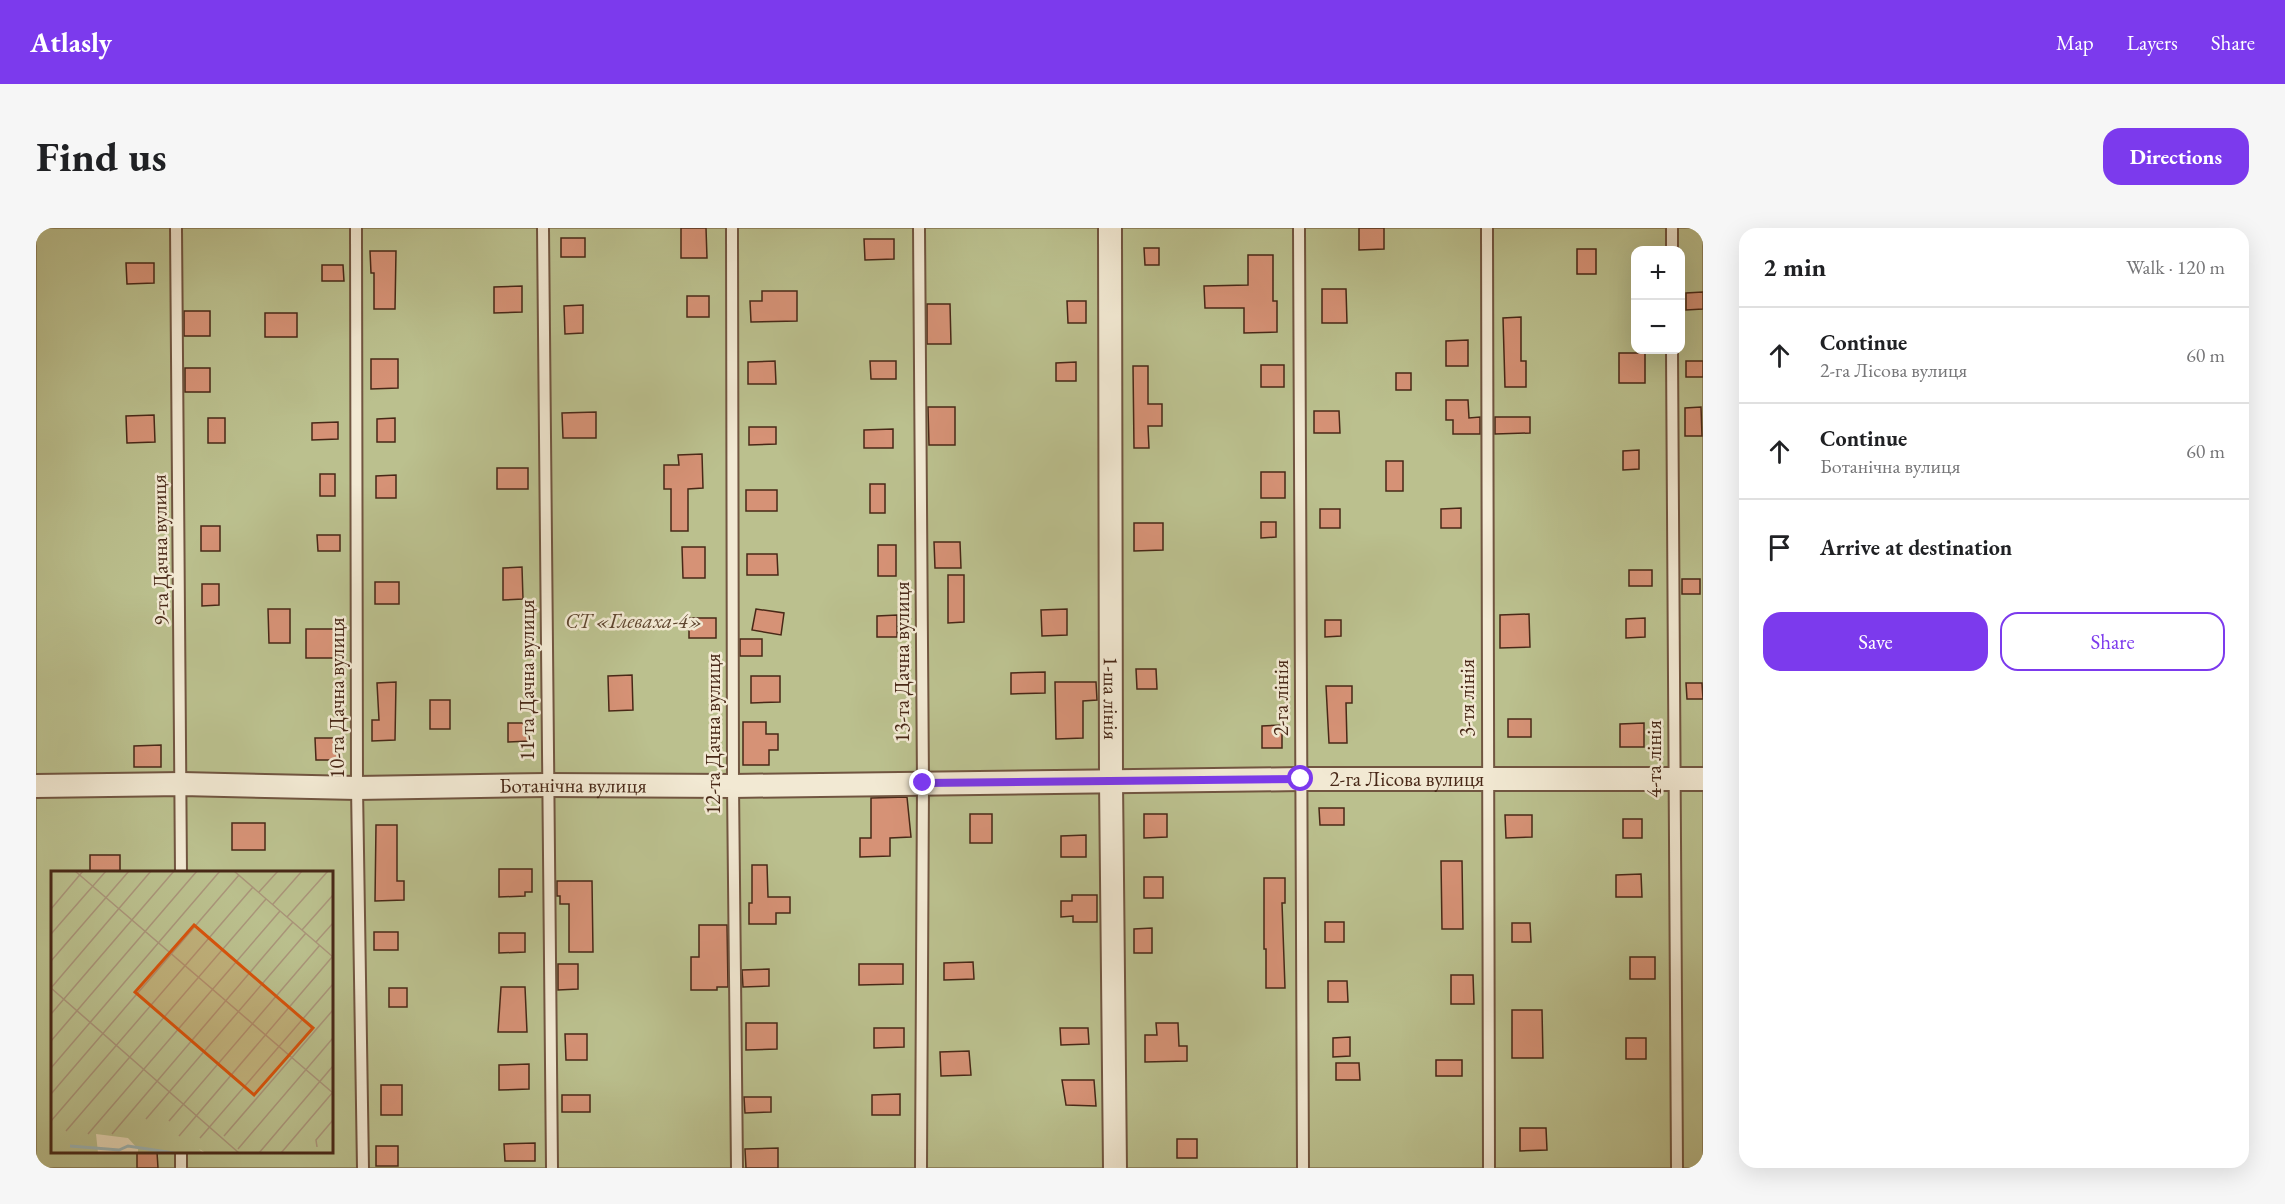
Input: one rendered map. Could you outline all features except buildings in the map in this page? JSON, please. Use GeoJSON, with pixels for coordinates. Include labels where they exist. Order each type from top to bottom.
{"type":"FeatureCollection","features":[{"type":"Feature","properties":{"kind":"street","name":"1-ша лінія"},"geometry":{"type":"LineString","coordinates":[[1110,228],[1111,782],[1115,1168]]}},
{"type":"Feature","properties":{"kind":"street","name":"2-га Лісова вулиця"},"geometry":{"type":"LineString","coordinates":[[1111,782],[1301,779],[1703,779]]}},
{"type":"Feature","properties":{"kind":"street","name":"Ботанічна вулиця"},"geometry":{"type":"LineString","coordinates":[[36,786],[182,784],[357,788],[1111,782]]}},
{"type":"Feature","properties":{"kind":"lane","name":"9-та Дачна вулиця"},"geometry":{"type":"LineString","coordinates":[[176,228],[182,871]]}},
{"type":"Feature","properties":{"kind":"lane","name":"10-та Дачна вулиця"},"geometry":{"type":"LineString","coordinates":[[356,228],[357,788],[363,1168]]}},
{"type":"Feature","properties":{"kind":"lane","name":"11-та Дачна вулиця"},"geometry":{"type":"LineString","coordinates":[[543,228],[552,1168]]}},
{"type":"Feature","properties":{"kind":"lane","name":"12-та Дачна вулиця"},"geometry":{"type":"LineString","coordinates":[[732,228],[733,786],[737,1168]]}},
{"type":"Feature","properties":{"kind":"lane","name":"13-та Дачна вулиця"},"geometry":{"type":"LineString","coordinates":[[919,228],[923,783],[921,1168]]}},
{"type":"Feature","properties":{"kind":"lane","name":"2-га лінія"},"geometry":{"type":"LineString","coordinates":[[1299,228],[1303,1168]]}},
{"type":"Feature","properties":{"kind":"lane","name":"3-тя лінія"},"geometry":{"type":"LineString","coordinates":[[1487,228],[1489,1168]]}},
{"type":"Feature","properties":{"kind":"lane"},"geometry":{"type":"LineString","coordinates":[[1672,228],[1672,246]]}},
{"type":"Feature","properties":{"kind":"lane","name":"4-та лінія"},"geometry":{"type":"LineString","coordinates":[[1672,354],[1677,1168]]}},
{"type":"Feature","properties":{"kind":"green space","name":"СТ «Глеваха-4»"},"geometry":{"type":"Polygon","coordinates":[[[36,228],[1703,228],[1703,1168],[36,1168],[36,228]]]}},
{"type":"Feature","properties":{"kind":"route"},"geometry":{"type":"LineString","coordinates":[[923,783],[1301,779]]}}]}
